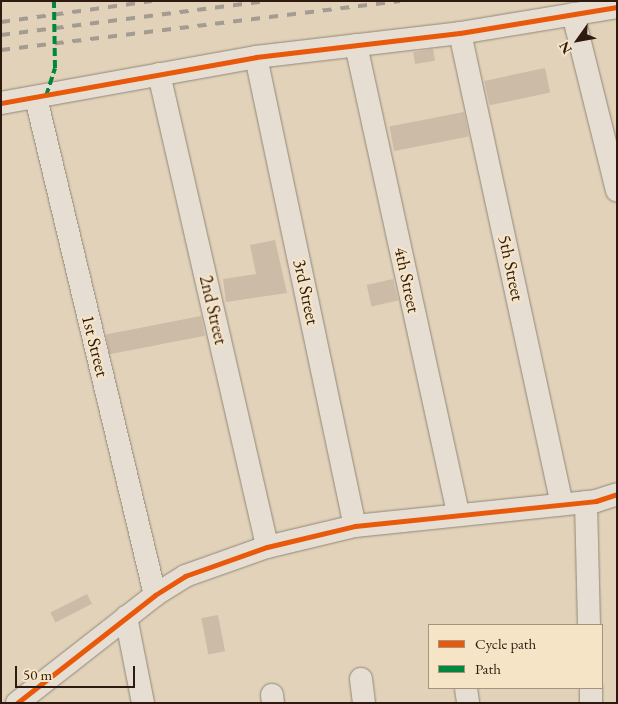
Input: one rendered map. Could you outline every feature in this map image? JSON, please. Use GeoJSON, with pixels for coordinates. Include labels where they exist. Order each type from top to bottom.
{"type":"FeatureCollection","features":[{"type":"Feature","properties":{"kind":"street"},"geometry":{"type":"LineString","coordinates":[[1,103],[256,57],[460,33],[617,7]]}},
{"type":"Feature","properties":{"kind":"street"},"geometry":{"type":"LineString","coordinates":[[573,14],[617,191]]}},
{"type":"Feature","properties":{"kind":"street","name":"5th Street"},"geometry":{"type":"LineString","coordinates":[[460,33],[562,504]]}},
{"type":"Feature","properties":{"kind":"street","name":"4th Street"},"geometry":{"type":"LineString","coordinates":[[356,45],[458,514]]}},
{"type":"Feature","properties":{"kind":"street","name":"3rd Street"},"geometry":{"type":"LineString","coordinates":[[256,57],[355,526]]}},
{"type":"Feature","properties":{"kind":"street","name":"2nd Street"},"geometry":{"type":"LineString","coordinates":[[159,74],[267,547]]}},
{"type":"Feature","properties":{"kind":"street","name":"1st Street"},"geometry":{"type":"LineString","coordinates":[[36,98],[155,595]]}},
{"type":"Feature","properties":{"kind":"street"},"geometry":{"type":"LineString","coordinates":[[16,703],[40,695],[126,617],[155,595],[185,576],[267,547],[355,526],[586,502],[617,494]]}},
{"type":"Feature","properties":{"kind":"street"},"geometry":{"type":"LineString","coordinates":[[586,502],[589,624]]}},
{"type":"Feature","properties":{"kind":"street"},"geometry":{"type":"LineString","coordinates":[[126,617],[143,703]]}},
{"type":"Feature","properties":{"kind":"street"},"geometry":{"type":"LineString","coordinates":[[361,679],[364,703]]}},
{"type":"Feature","properties":{"kind":"street"},"geometry":{"type":"LineString","coordinates":[[466,689],[468,703]]}},
{"type":"Feature","properties":{"kind":"street"},"geometry":{"type":"LineString","coordinates":[[591,689],[591,703]]}},
{"type":"Feature","properties":{"kind":"building"},"geometry":{"type":"Polygon","coordinates":[[[433,49],[435,61],[415,64],[413,52],[433,49]]]}},
{"type":"Feature","properties":{"kind":"building"},"geometry":{"type":"Polygon","coordinates":[[[545,68],[550,92],[490,105],[484,81],[545,68]]]}},
{"type":"Feature","properties":{"kind":"building"},"geometry":{"type":"Polygon","coordinates":[[[464,112],[469,137],[394,151],[389,127],[464,112]]]}},
{"type":"Feature","properties":{"kind":"building"},"geometry":{"type":"Polygon","coordinates":[[[275,240],[287,293],[226,302],[223,279],[256,274],[250,245],[275,240]]]}},
{"type":"Feature","properties":{"kind":"building"},"geometry":{"type":"Polygon","coordinates":[[[393,279],[398,300],[372,307],[367,285],[393,279]]]}},
{"type":"Feature","properties":{"kind":"building"},"geometry":{"type":"Polygon","coordinates":[[[201,316],[205,336],[110,354],[106,335],[201,316]]]}},
{"type":"Feature","properties":{"kind":"building"},"geometry":{"type":"Polygon","coordinates":[[[87,594],[92,604],[55,622],[50,613],[87,594]]]}},
{"type":"Feature","properties":{"kind":"building"},"geometry":{"type":"Polygon","coordinates":[[[218,615],[225,651],[208,655],[201,618],[218,615]]]}},
{"type":"Feature","properties":{"kind":"railway"},"geometry":{"type":"LineString","coordinates":[[1,22],[152,1]]}},
{"type":"Feature","properties":{"kind":"railway"},"geometry":{"type":"LineString","coordinates":[[1,35],[265,1]]}},
{"type":"Feature","properties":{"kind":"railway"},"geometry":{"type":"LineString","coordinates":[[1,50],[400,1]]}},
{"type":"Feature","properties":{"kind":"marked path"},"geometry":{"type":"LineString","coordinates":[[46,96],[55,68],[54,1]]}},
{"type":"Feature","properties":{"kind":"cycle path"},"geometry":{"type":"LineString","coordinates":[[1,103],[256,57],[460,33],[617,7]]}},
{"type":"Feature","properties":{"kind":"cycle path"},"geometry":{"type":"LineString","coordinates":[[17,703],[155,595],[185,576],[267,547],[355,526],[596,501],[617,494]]}}]}
